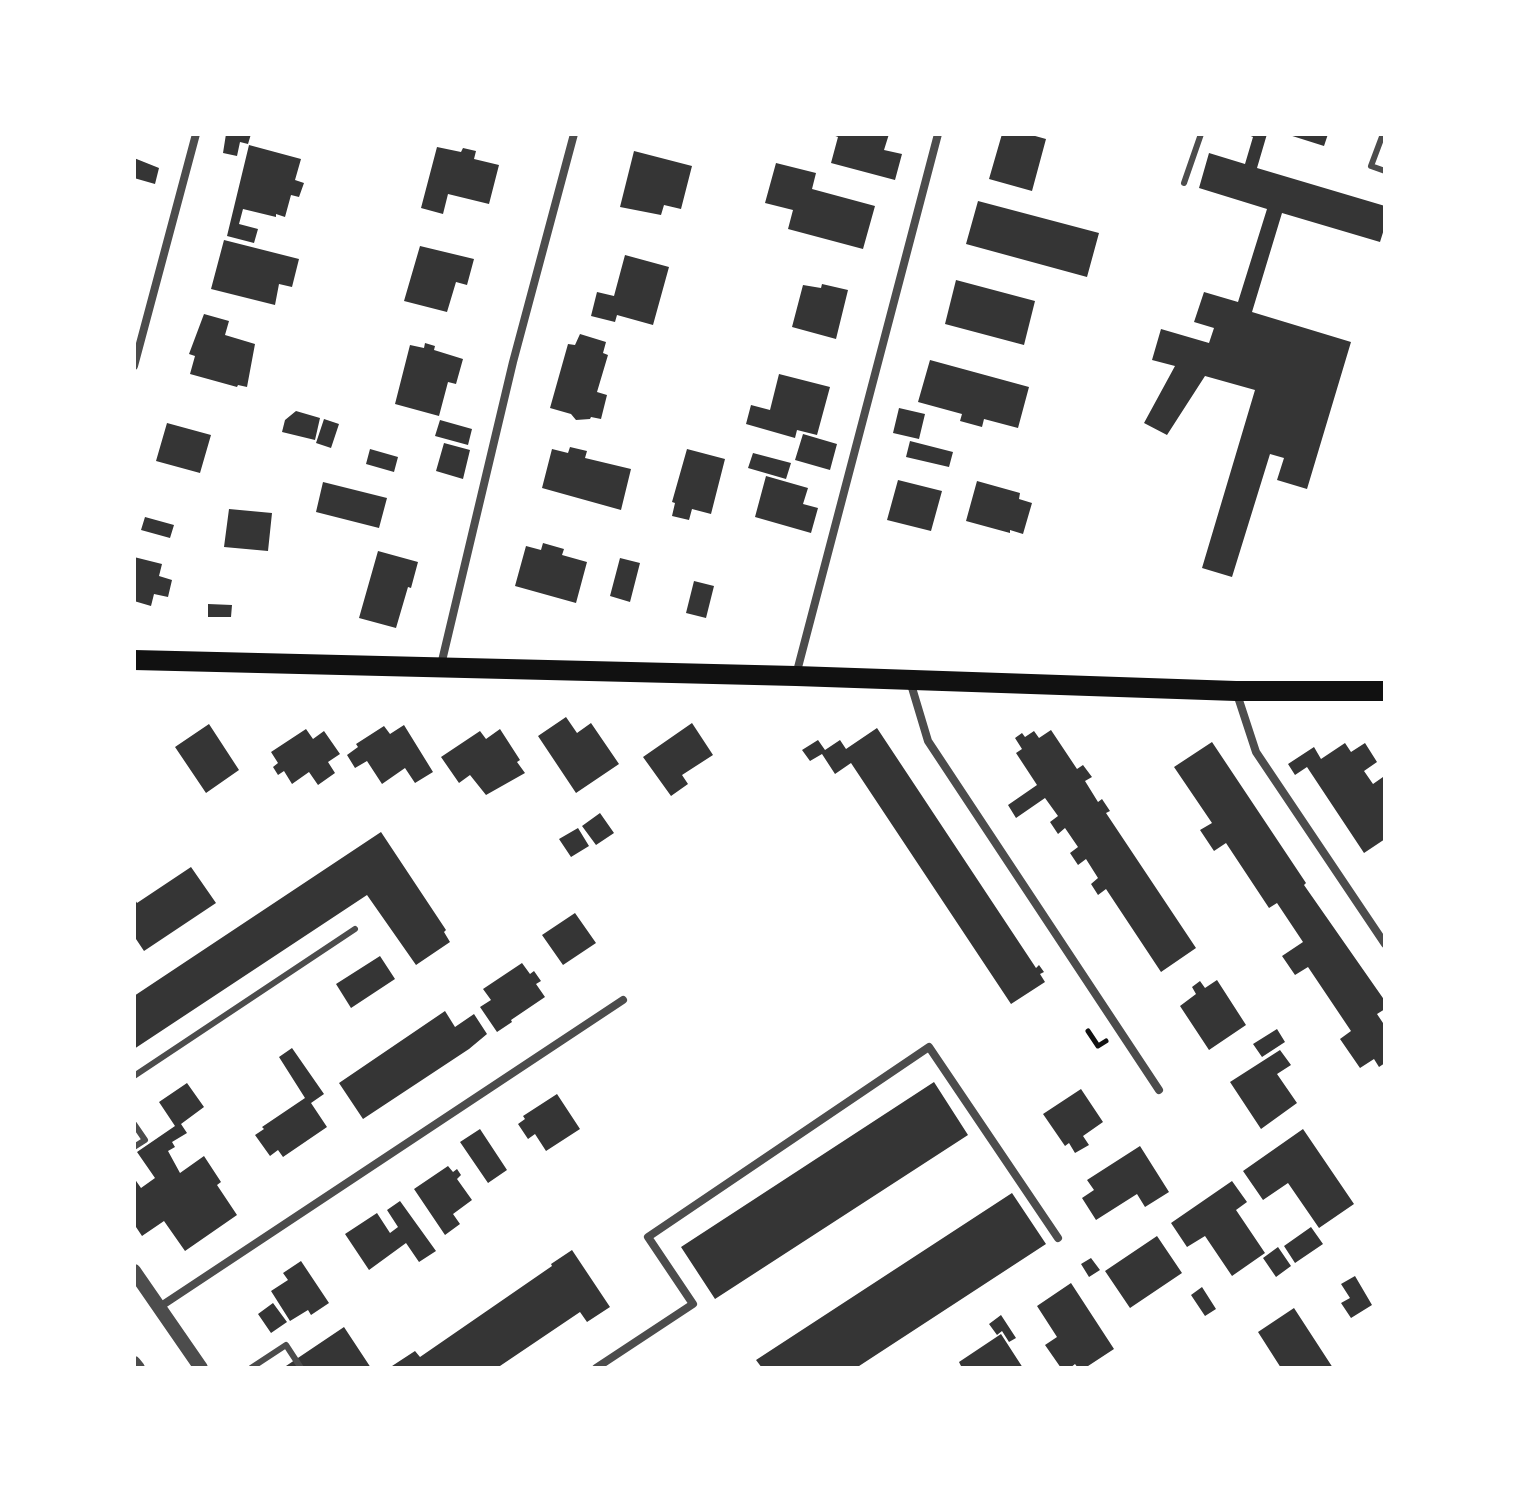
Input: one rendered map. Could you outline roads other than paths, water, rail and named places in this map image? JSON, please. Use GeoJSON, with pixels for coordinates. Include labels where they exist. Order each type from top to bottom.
{"type":"FeatureCollection","features":[{"type":"Feature","properties":{"kind":"main road"},"geometry":{"type":"LineString","coordinates":[[134,660],[796,676],[1236,691],[1385,691]]}},
{"type":"Feature","properties":{"kind":"street"},"geometry":{"type":"LineString","coordinates":[[134,366],[196,134]]}},
{"type":"Feature","properties":{"kind":"street"},"geometry":{"type":"LineString","coordinates":[[440,669],[513,362],[574,134]]}},
{"type":"Feature","properties":{"kind":"street"},"geometry":{"type":"LineString","coordinates":[[796,676],[938,134]]}},
{"type":"Feature","properties":{"kind":"street"},"geometry":{"type":"LineString","coordinates":[[910,681],[928,741],[1159,1090]]}},
{"type":"Feature","properties":{"kind":"street"},"geometry":{"type":"LineString","coordinates":[[1236,691],[1256,752],[1385,944]]}},
{"type":"Feature","properties":{"kind":"street"},"geometry":{"type":"LineString","coordinates":[[158,1308],[623,1000]]}},
{"type":"Feature","properties":{"kind":"street"},"geometry":{"type":"LineString","coordinates":[[596,1368],[693,1304],[648,1237],[929,1047],[1058,1238]]}},
{"type":"Feature","properties":{"kind":"street"},"geometry":{"type":"LineString","coordinates":[[134,1271],[201,1368]]}},
{"type":"Feature","properties":{"kind":"street"},"geometry":{"type":"LineString","coordinates":[[134,1363],[138,1368]]}},
{"type":"Feature","properties":{"kind":"lane"},"geometry":{"type":"LineString","coordinates":[[1184,183],[1201,134]]}},
{"type":"Feature","properties":{"kind":"lane"},"geometry":{"type":"LineString","coordinates":[[1383,134],[1371,166],[1385,171]]}},
{"type":"Feature","properties":{"kind":"lane"},"geometry":{"type":"LineString","coordinates":[[134,1076],[355,929]]}},
{"type":"Feature","properties":{"kind":"lane"},"geometry":{"type":"LineString","coordinates":[[134,1124],[145,1140],[134,1147]]}},
{"type":"Feature","properties":{"kind":"lane"},"geometry":{"type":"LineString","coordinates":[[251,1368],[286,1345],[301,1368]]}}]}
